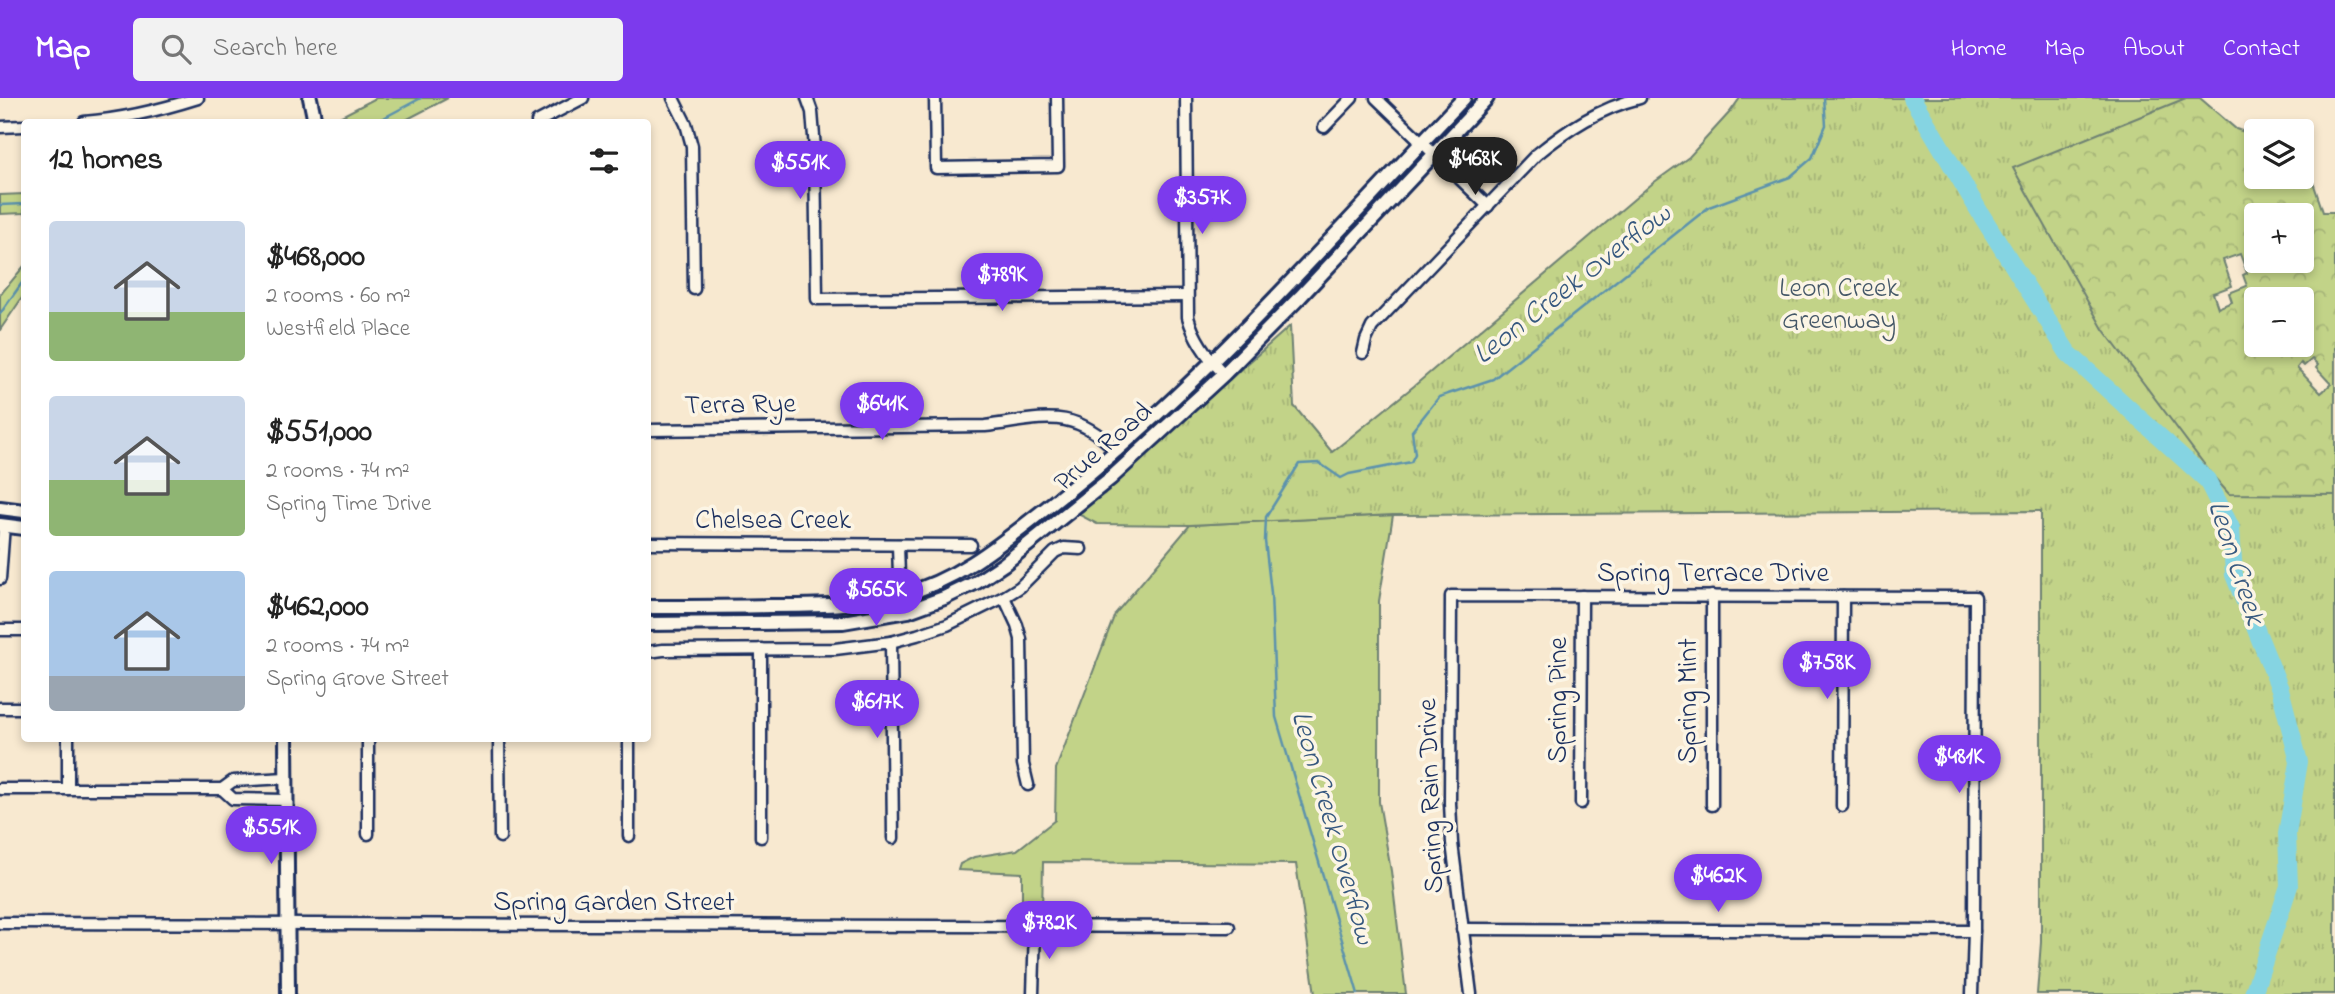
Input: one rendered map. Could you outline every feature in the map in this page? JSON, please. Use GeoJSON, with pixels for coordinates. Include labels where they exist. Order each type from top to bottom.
{"type":"FeatureCollection","features":[{"type":"Feature","properties":{"kind":"main road"},"geometry":{"type":"LineString","coordinates":[[310,98],[314,119]]}},
{"type":"Feature","properties":{"kind":"main road","name":"Prue Road"},"geometry":{"type":"LineString","coordinates":[[651,607],[842,605],[902,595],[968,567],[994,550],[1117,451],[1212,362],[1288,286],[1464,98]]}},
{"type":"Feature","properties":{"kind":"main road","name":"Prue Road"},"geometry":{"type":"LineString","coordinates":[[651,624],[843,622],[908,611],[977,582],[1004,564],[1111,478],[1224,374],[1487,98]]}},
{"type":"Feature","properties":{"kind":"main road"},"geometry":{"type":"LineString","coordinates":[[0,508],[21,511]]}},
{"type":"Feature","properties":{"kind":"main road"},"geometry":{"type":"LineString","coordinates":[[1,522],[21,520]]}},
{"type":"Feature","properties":{"kind":"main road"},"geometry":{"type":"LineString","coordinates":[[1,522],[21,527]]}},
{"type":"Feature","properties":{"kind":"main road"},"geometry":{"type":"LineString","coordinates":[[842,605],[843,622]]}},
{"type":"Feature","properties":{"kind":"main road"},"geometry":{"type":"LineString","coordinates":[[286,742],[288,994]]}},
{"type":"Feature","properties":{"kind":"street"},"geometry":{"type":"LineString","coordinates":[[117,119],[167,103],[198,98]]}},
{"type":"Feature","properties":{"kind":"street"},"geometry":{"type":"LineString","coordinates":[[546,119],[583,98]]}},
{"type":"Feature","properties":{"kind":"street"},"geometry":{"type":"LineString","coordinates":[[673,98],[686,124],[692,146],[694,289]]}},
{"type":"Feature","properties":{"kind":"street"},"geometry":{"type":"LineString","coordinates":[[807,98],[812,112],[815,149],[817,299],[1187,296]]}},
{"type":"Feature","properties":{"kind":"street"},"geometry":{"type":"LineString","coordinates":[[935,98],[936,168],[1058,166],[1057,98]]}},
{"type":"Feature","properties":{"kind":"street"},"geometry":{"type":"LineString","coordinates":[[1186,98],[1188,317],[1191,329],[1212,362],[1224,374]]}},
{"type":"Feature","properties":{"kind":"street"},"geometry":{"type":"LineString","coordinates":[[1324,127],[1352,98]]}},
{"type":"Feature","properties":{"kind":"street"},"geometry":{"type":"LineString","coordinates":[[1376,98],[1488,206]]}},
{"type":"Feature","properties":{"kind":"street"},"geometry":{"type":"LineString","coordinates":[[1363,353],[1372,327],[1536,155],[1561,134],[1596,113],[1640,98]]}},
{"type":"Feature","properties":{"kind":"street"},"geometry":{"type":"LineString","coordinates":[[0,127],[21,126]]}},
{"type":"Feature","properties":{"kind":"street","name":"Terra Rye"},"geometry":{"type":"LineString","coordinates":[[651,430],[985,426],[1033,418],[1058,418],[1081,423],[1099,433],[1117,451]]}},
{"type":"Feature","properties":{"kind":"street"},"geometry":{"type":"LineString","coordinates":[[0,579],[1,522]]}},
{"type":"Feature","properties":{"kind":"street","name":"Chelsea Creek"},"geometry":{"type":"LineString","coordinates":[[651,543],[971,545]]}},
{"type":"Feature","properties":{"kind":"street"},"geometry":{"type":"LineString","coordinates":[[898,545],[899,576]]}},
{"type":"Feature","properties":{"kind":"street"},"geometry":{"type":"LineString","coordinates":[[651,652],[835,649],[891,642],[947,625],[1004,597],[1020,587],[1055,552],[1071,547],[1081,548]]}},
{"type":"Feature","properties":{"kind":"street","name":"Spring Terrace Drive"},"geometry":{"type":"LineString","coordinates":[[1451,596],[1975,597],[1974,931]]}},
{"type":"Feature","properties":{"kind":"street","name":"Spring Rain Drive"},"geometry":{"type":"LineString","coordinates":[[1451,596],[1452,843],[1471,994]]}},
{"type":"Feature","properties":{"kind":"street","name":"Spring Pine"},"geometry":{"type":"LineString","coordinates":[[1581,803],[1582,596]]}},
{"type":"Feature","properties":{"kind":"street","name":"Spring Mint"},"geometry":{"type":"LineString","coordinates":[[1712,596],[1712,805]]}},
{"type":"Feature","properties":{"kind":"street"},"geometry":{"type":"LineString","coordinates":[[1004,597],[1021,639],[1023,764],[1028,785]]}},
{"type":"Feature","properties":{"kind":"street"},"geometry":{"type":"LineString","coordinates":[[1842,806],[1843,597]]}},
{"type":"Feature","properties":{"kind":"street"},"geometry":{"type":"LineString","coordinates":[[0,629],[21,629]]}},
{"type":"Feature","properties":{"kind":"street"},"geometry":{"type":"LineString","coordinates":[[891,642],[893,838]]}},
{"type":"Feature","properties":{"kind":"street"},"geometry":{"type":"LineString","coordinates":[[761,649],[761,837]]}},
{"type":"Feature","properties":{"kind":"street"},"geometry":{"type":"LineString","coordinates":[[0,708],[21,708]]}},
{"type":"Feature","properties":{"kind":"street"},"geometry":{"type":"LineString","coordinates":[[68,742],[68,789]]}},
{"type":"Feature","properties":{"kind":"street"},"geometry":{"type":"LineString","coordinates":[[368,742],[368,834]]}},
{"type":"Feature","properties":{"kind":"street"},"geometry":{"type":"LineString","coordinates":[[499,742],[500,837]]}},
{"type":"Feature","properties":{"kind":"street"},"geometry":{"type":"LineString","coordinates":[[629,742],[629,836]]}},
{"type":"Feature","properties":{"kind":"street"},"geometry":{"type":"LineString","coordinates":[[0,789],[222,789],[233,781],[286,778]]}},
{"type":"Feature","properties":{"kind":"street"},"geometry":{"type":"LineString","coordinates":[[249,779],[249,800]]}},
{"type":"Feature","properties":{"kind":"street"},"geometry":{"type":"LineString","coordinates":[[222,789],[233,799],[286,800]]}},
{"type":"Feature","properties":{"kind":"street","name":"Spring Garden Street"},"geometry":{"type":"LineString","coordinates":[[0,923],[1229,927]]}},
{"type":"Feature","properties":{"kind":"street"},"geometry":{"type":"LineString","coordinates":[[1033,994],[1035,927]]}},
{"type":"Feature","properties":{"kind":"street"},"geometry":{"type":"LineString","coordinates":[[1462,929],[1974,931],[1972,994]]}},
{"type":"Feature","properties":{"kind":"green space"},"geometry":{"type":"Polygon","coordinates":[[[376,98],[448,98],[408,119],[336,119],[376,98]]]}},
{"type":"Feature","properties":{"kind":"green space","name":"Leon Creek Greenway"},"geometry":{"type":"Polygon","coordinates":[[[1740,98],[2186,98],[2013,168],[2103,329],[2229,494],[2335,495],[2335,994],[2037,994],[2041,942],[2041,511],[1393,515],[1190,525],[1097,524],[1078,514],[1290,326],[1294,406],[1332,452],[1653,183],[1689,157],[1740,98]]]}},
{"type":"Feature","properties":{"kind":"green space"},"geometry":{"type":"Polygon","coordinates":[[[1988,98],[2200,98],[2236,129],[2244,132],[2244,189],[2314,189],[2314,185],[2323,212],[2335,212],[2335,994],[2063,379],[1988,98]],[[2244,203],[2244,265],[2240,254],[2223,260],[2232,286],[2213,293],[2218,308],[2232,302],[2229,293],[2244,287],[2244,357],[2314,357],[2314,287],[2244,287],[2247,286],[2243,275],[2314,273],[2314,203],[2244,203]],[[2312,359],[2304,366],[2301,363],[2297,368],[2321,393],[2331,384],[2316,368],[2318,365],[2312,359]]]}},
{"type":"Feature","properties":{"kind":"green space"},"geometry":{"type":"Polygon","coordinates":[[[21,194],[21,213],[0,214],[0,195],[21,194]]]}},
{"type":"Feature","properties":{"kind":"green space"},"geometry":{"type":"Polygon","coordinates":[[[1372,204],[1342,244],[1235,357],[1231,357],[1233,350],[1372,204]]]}},
{"type":"Feature","properties":{"kind":"green space"},"geometry":{"type":"Polygon","coordinates":[[[21,270],[21,299],[0,330],[0,295],[21,270]]]}},
{"type":"Feature","properties":{"kind":"green space"},"geometry":{"type":"Polygon","coordinates":[[[1393,515],[1379,601],[1379,802],[1391,871],[1406,994],[1315,994],[1296,864],[1043,862],[1042,915],[1022,914],[1022,873],[958,870],[960,864],[974,857],[1017,850],[1055,820],[1056,769],[1115,614],[1190,525],[1393,515]]]}},
{"type":"Feature","properties":{"kind":"waterway"},"geometry":{"type":"LineString","coordinates":[[382,119],[421,98]]}},
{"type":"Feature","properties":{"kind":"waterway","name":"Leon Creek Overflow"},"geometry":{"type":"LineString","coordinates":[[1358,994],[1276,717],[1271,593],[1265,541],[1266,517],[1299,464],[1319,463],[1341,478],[1349,474],[1411,462],[1415,454],[1412,431],[1439,397],[1493,379],[1709,207],[1790,177],[1812,158],[1826,125],[1824,98]]}},
{"type":"Feature","properties":{"kind":"waterway","name":"Leon Creek"},"geometry":{"type":"LineString","coordinates":[[1912,98],[2068,353],[2207,480],[2231,528],[2234,575],[2280,689],[2299,762],[2287,834],[2289,886],[2253,994]]}},
{"type":"Feature","properties":{"kind":"waterway"},"geometry":{"type":"LineString","coordinates":[[0,205],[21,204]]}},
{"type":"Feature","properties":{"kind":"waterway"},"geometry":{"type":"LineString","coordinates":[[0,314],[21,284]]}}]}
